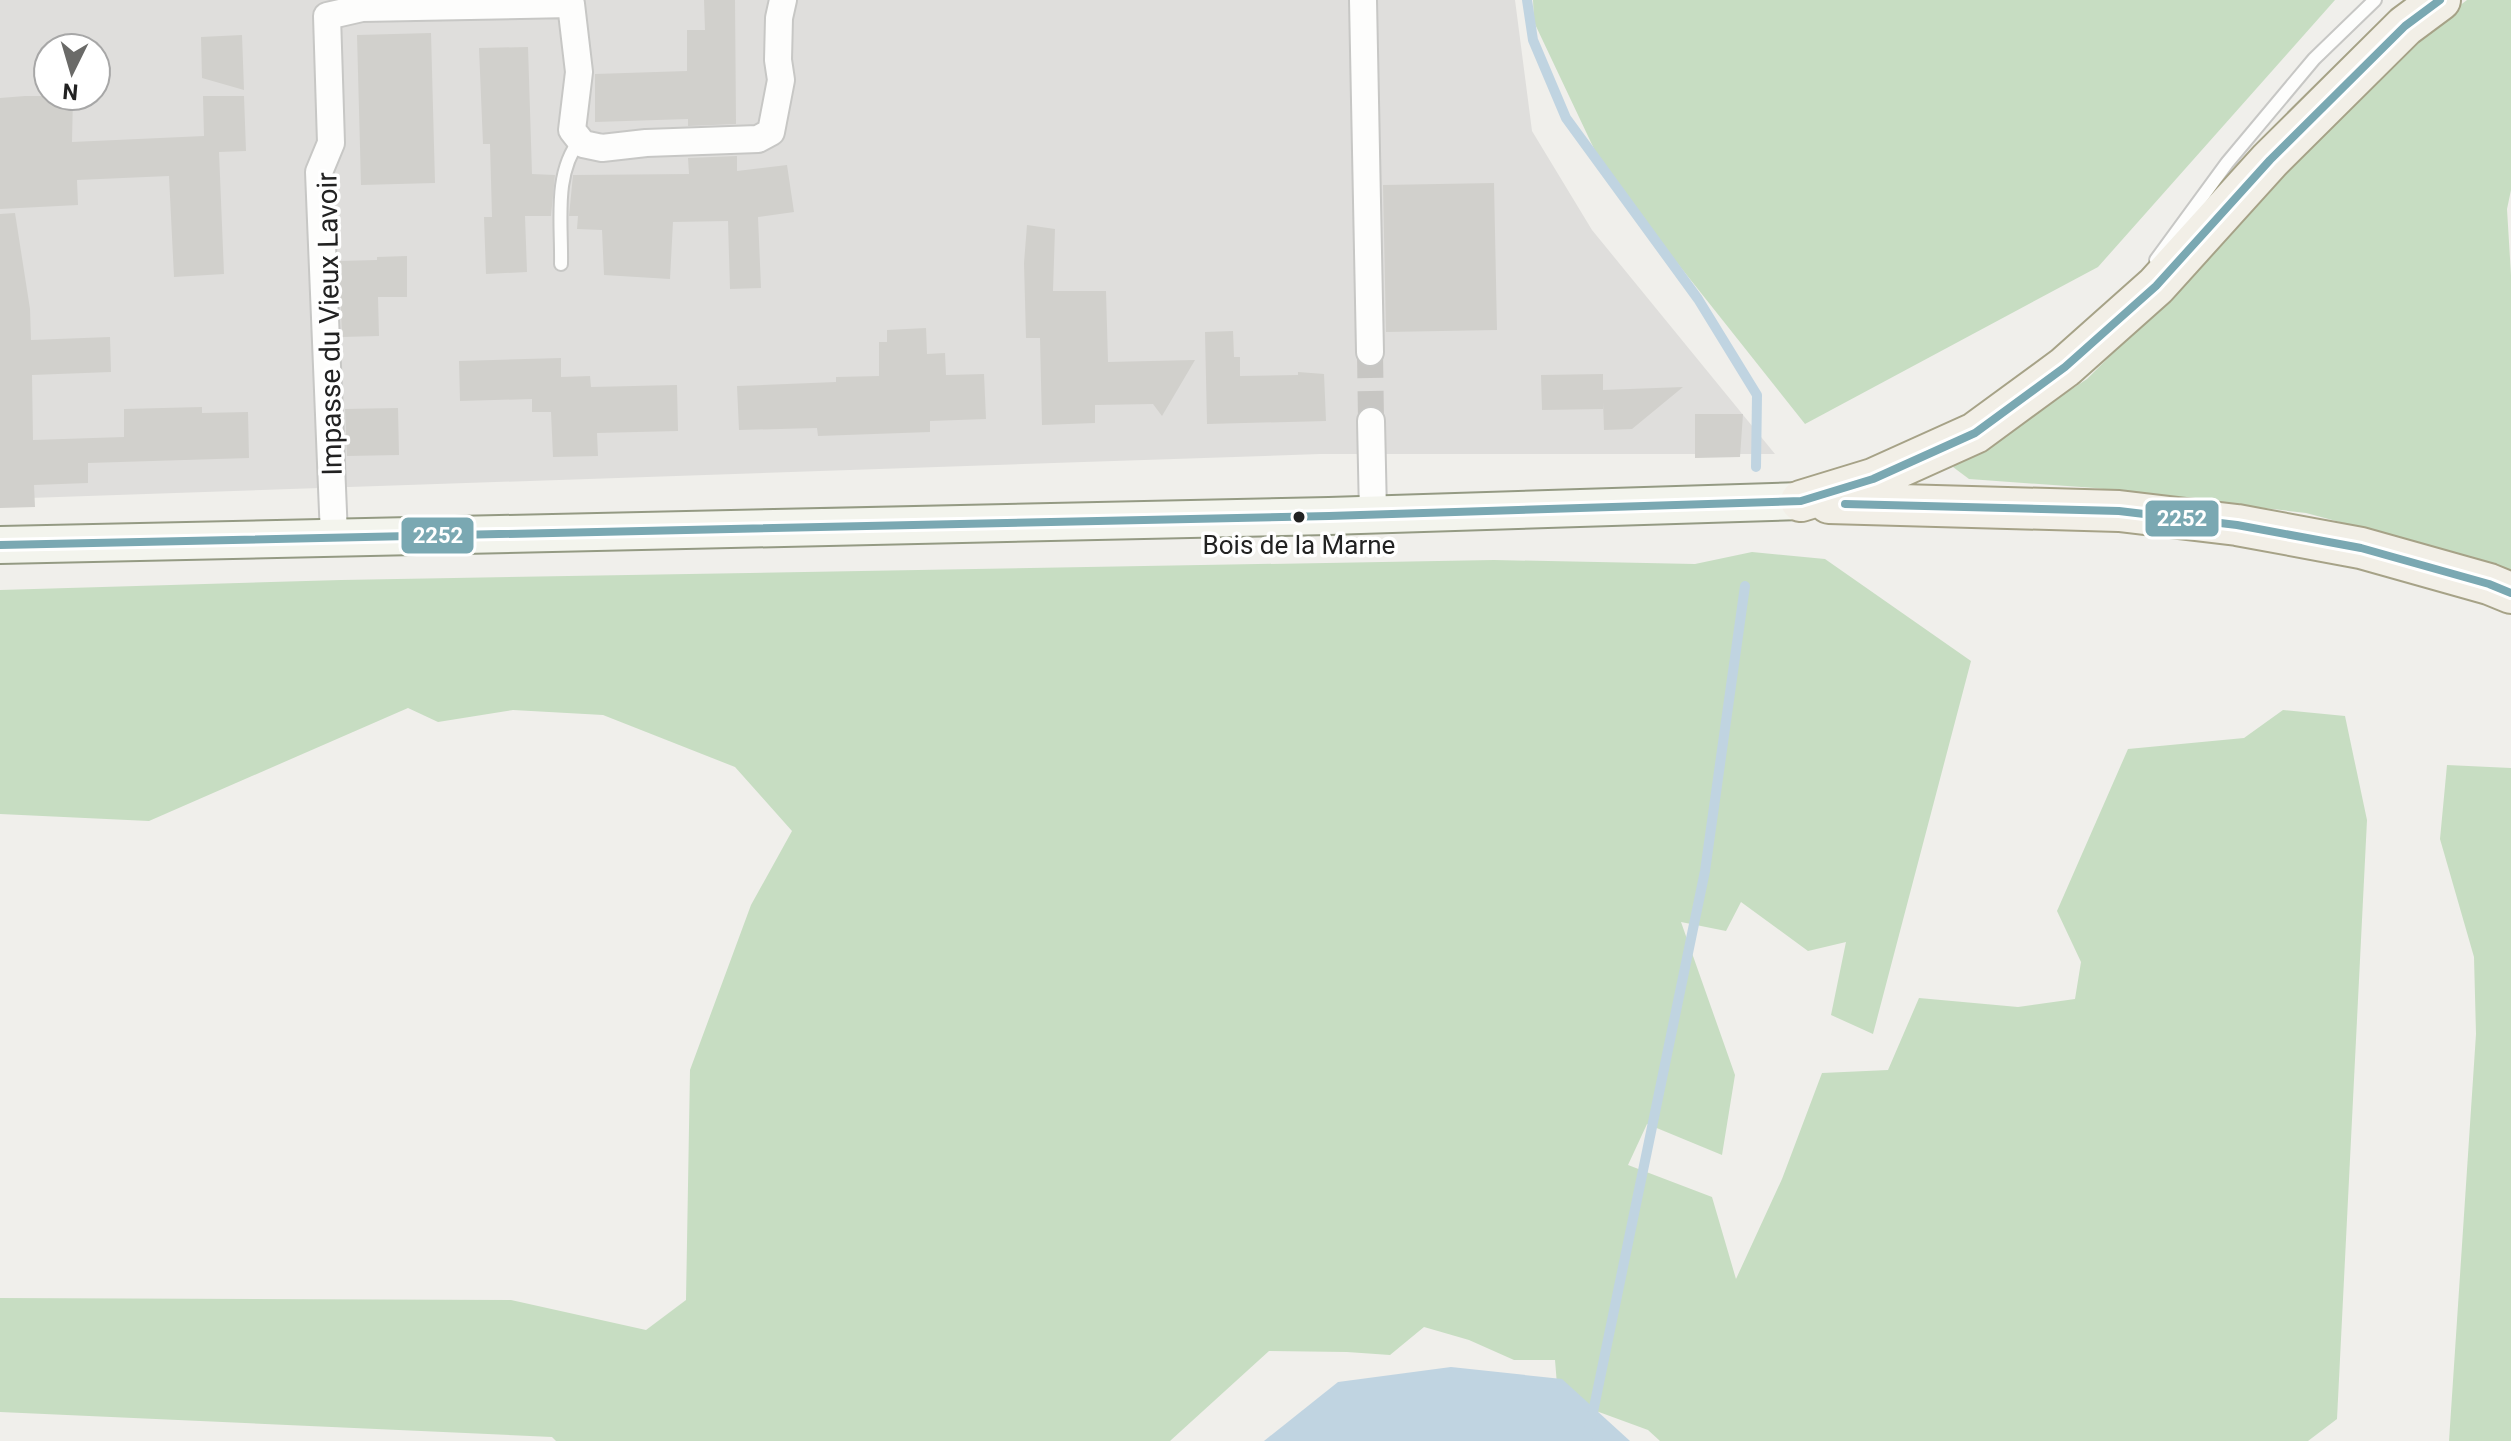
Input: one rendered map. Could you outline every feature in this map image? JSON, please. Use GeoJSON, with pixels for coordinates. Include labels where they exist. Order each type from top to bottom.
{"type":"FeatureCollection","features":[{"type":"Feature","properties":{"kind":"main road"},"geometry":{"type":"LineString","coordinates":[[1801,501],[1873,479],[1975,433],[2065,367],[2156,286],[2270,160],[2405,26],[2440,0]]}},
{"type":"Feature","properties":{"kind":"main road"},"geometry":{"type":"LineString","coordinates":[[0,545],[1801,501],[2119,511],[2237,525],[2361,548],[2511,593]]}},
{"type":"Feature","properties":{"kind":"street"},"geometry":{"type":"LineString","coordinates":[[580,140],[583,144],[602,148],[646,143],[758,139],[771,132],[781,80],[778,46],[783,0]]}},
{"type":"Feature","properties":{"kind":"street"},"geometry":{"type":"LineString","coordinates":[[1363,0],[1370,352]]}},
{"type":"Feature","properties":{"kind":"street","name":"Impasse du Vieux Lavoir"},"geometry":{"type":"LineString","coordinates":[[334,536],[319,172],[331,143],[322,8],[571,4],[579,72],[572,130],[580,140]]}},
{"type":"Feature","properties":{"kind":"street"},"geometry":{"type":"LineString","coordinates":[[1371,421],[1373,513]]}},
{"type":"Feature","properties":{"kind":"lane"},"geometry":{"type":"LineString","coordinates":[[2129,311],[2159,255],[2227,163],[2314,59],[2375,0]]}},
{"type":"Feature","properties":{"kind":"lane"},"geometry":{"type":"LineString","coordinates":[[561,264],[562,174],[569,153],[580,140]]}},
{"type":"Feature","properties":{"kind":"shaded area"},"geometry":{"type":"Polygon","coordinates":[[[0,0],[1515,0],[1532,131],[1592,230],[1775,454],[1320,454],[0,499],[0,0]]]}},
{"type":"Feature","properties":{"kind":"green space"},"geometry":{"type":"Polygon","coordinates":[[[1533,0],[2335,0],[2098,267],[1805,424],[1605,172],[1534,22],[1533,0]]]}},
{"type":"Feature","properties":{"kind":"green space"},"geometry":{"type":"Polygon","coordinates":[[[2467,0],[2511,0],[2511,190],[2507,209],[2511,275],[2511,578],[2434,547],[2306,513],[2095,488],[1969,479],[1953,467],[2087,379],[2182,284],[2280,172],[2395,55],[2467,0]]]}},
{"type":"Feature","properties":{"kind":"green space"},"geometry":{"type":"Polygon","coordinates":[[[1752,552],[1825,559],[1971,661],[1873,1034],[1831,1015],[1846,942],[1808,951],[1741,902],[1726,931],[1681,922],[1735,1075],[1722,1155],[1647,1124],[1628,1165],[1712,1197],[1736,1279],[1782,1179],[1822,1073],[1888,1070],[1919,998],[2018,1007],[2075,999],[2081,962],[2057,911],[2128,749],[2244,738],[2283,710],[2345,716],[2367,820],[2337,1419],[2308,1441],[1660,1441],[1648,1430],[1558,1397],[1555,1360],[1514,1360],[1469,1340],[1424,1327],[1390,1355],[1269,1351],[1170,1441],[556,1441],[552,1437],[0,1412],[0,1298],[511,1300],[646,1330],[686,1300],[690,1070],[751,905],[792,831],[735,767],[603,715],[513,710],[438,722],[408,708],[149,821],[0,814],[0,590],[341,580],[1494,560],[1695,564],[1752,552]]]}},
{"type":"Feature","properties":{"kind":"green space"},"geometry":{"type":"Polygon","coordinates":[[[2447,765],[2511,768],[2511,1441],[2449,1441],[2476,1034],[2474,957],[2440,839],[2447,765]]]}},
{"type":"Feature","properties":{"kind":"water"},"geometry":{"type":"Polygon","coordinates":[[[1451,1367],[1562,1379],[1630,1441],[1264,1441],[1338,1382],[1451,1367]]]}},
{"type":"Feature","properties":{"kind":"building"},"geometry":{"type":"Polygon","coordinates":[[[704,0],[735,0],[736,124],[688,126],[688,119],[595,122],[595,74],[687,71],[687,30],[705,30],[704,0]]]}},
{"type":"Feature","properties":{"kind":"building"},"geometry":{"type":"Polygon","coordinates":[[[431,33],[435,183],[361,185],[357,35],[431,33]]]}},
{"type":"Feature","properties":{"kind":"building"},"geometry":{"type":"Polygon","coordinates":[[[242,35],[244,90],[202,78],[201,37],[242,35]]]}},
{"type":"Feature","properties":{"kind":"building"},"geometry":{"type":"Polygon","coordinates":[[[528,47],[532,174],[555,175],[551,216],[525,216],[527,272],[486,274],[484,217],[492,217],[490,144],[483,144],[479,48],[528,47]]]}},
{"type":"Feature","properties":{"kind":"building"},"geometry":{"type":"Polygon","coordinates":[[[32,96],[32,112],[73,112],[72,142],[204,136],[203,96],[244,96],[246,151],[219,152],[224,274],[174,277],[169,176],[77,180],[78,205],[0,209],[0,98],[32,96]]]}},
{"type":"Feature","properties":{"kind":"building"},"geometry":{"type":"Polygon","coordinates":[[[737,156],[737,171],[787,165],[794,212],[758,217],[761,288],[730,289],[728,221],[673,222],[670,279],[604,275],[602,230],[577,229],[578,216],[569,216],[573,175],[689,174],[688,158],[737,156]]]}},
{"type":"Feature","properties":{"kind":"building"},"geometry":{"type":"Polygon","coordinates":[[[1494,183],[1497,330],[1386,332],[1383,185],[1494,183]]]}},
{"type":"Feature","properties":{"kind":"building"},"geometry":{"type":"Polygon","coordinates":[[[15,213],[30,309],[31,340],[110,337],[111,372],[32,375],[33,440],[124,437],[124,409],[202,407],[202,413],[248,412],[249,458],[88,463],[88,483],[34,485],[35,507],[0,508],[0,214],[15,213]]]}},
{"type":"Feature","properties":{"kind":"building"},"geometry":{"type":"Polygon","coordinates":[[[1027,225],[1055,229],[1053,291],[1106,291],[1108,362],[1195,360],[1162,416],[1153,404],[1095,405],[1095,423],[1042,425],[1040,338],[1026,338],[1024,263],[1027,225]]]}},
{"type":"Feature","properties":{"kind":"building"},"geometry":{"type":"Polygon","coordinates":[[[407,256],[407,297],[378,297],[379,336],[342,337],[339,261],[407,256]]]}},
{"type":"Feature","properties":{"kind":"building"},"geometry":{"type":"Polygon","coordinates":[[[926,328],[927,354],[945,353],[946,375],[984,374],[986,419],[930,421],[930,432],[818,436],[817,428],[739,430],[737,386],[836,382],[836,377],[879,376],[879,342],[887,342],[887,330],[926,328]]]}},
{"type":"Feature","properties":{"kind":"building"},"geometry":{"type":"Polygon","coordinates":[[[1233,331],[1234,357],[1240,357],[1240,376],[1298,375],[1298,372],[1324,374],[1326,421],[1207,424],[1205,332],[1233,331]]]}},
{"type":"Feature","properties":{"kind":"building"},"geometry":{"type":"Polygon","coordinates":[[[561,358],[561,377],[590,376],[591,387],[677,385],[678,431],[597,433],[598,456],[553,457],[551,412],[532,412],[532,399],[460,401],[459,361],[561,358]]]}},
{"type":"Feature","properties":{"kind":"building"},"geometry":{"type":"Polygon","coordinates":[[[1603,374],[1603,390],[1683,387],[1632,429],[1604,430],[1603,402],[1603,409],[1542,410],[1541,375],[1603,374]]]}},
{"type":"Feature","properties":{"kind":"building"},"geometry":{"type":"Polygon","coordinates":[[[398,408],[399,455],[347,456],[345,409],[398,408]]]}},
{"type":"Feature","properties":{"kind":"building"},"geometry":{"type":"Polygon","coordinates":[[[1695,414],[1743,414],[1740,457],[1695,458],[1695,414]]]}},
{"type":"Feature","properties":{"kind":"waterway"},"geometry":{"type":"LineString","coordinates":[[1527,0],[1533,40],[1566,118],[1698,299],[1757,395],[1756,467]]}},
{"type":"Feature","properties":{"kind":"waterway"},"geometry":{"type":"LineString","coordinates":[[1587,1441],[1705,871],[1745,586]]}},
{"type":"Feature","properties":{"kind":"tunnel"},"geometry":{"type":"LineString","coordinates":[[1370,352],[1371,421]]}},
{"type":"Feature","properties":{"kind":"transit line","name":"2252"},"geometry":{"type":"LineString","coordinates":[[0,545],[1329,516],[1801,501],[1873,479],[1975,433],[2065,367],[2156,286],[2270,160],[2405,26],[2440,0]]}},
{"type":"Feature","properties":{"kind":"transit line","name":"2252"},"geometry":{"type":"LineString","coordinates":[[1845,504],[2119,511],[2237,525],[2361,548],[2511,593]]}},
{"type":"Feature","properties":{"kind":"place","name":"Bois de la Marne"},"geometry":{"type":"Point","coordinates":[1299,517]}}]}
